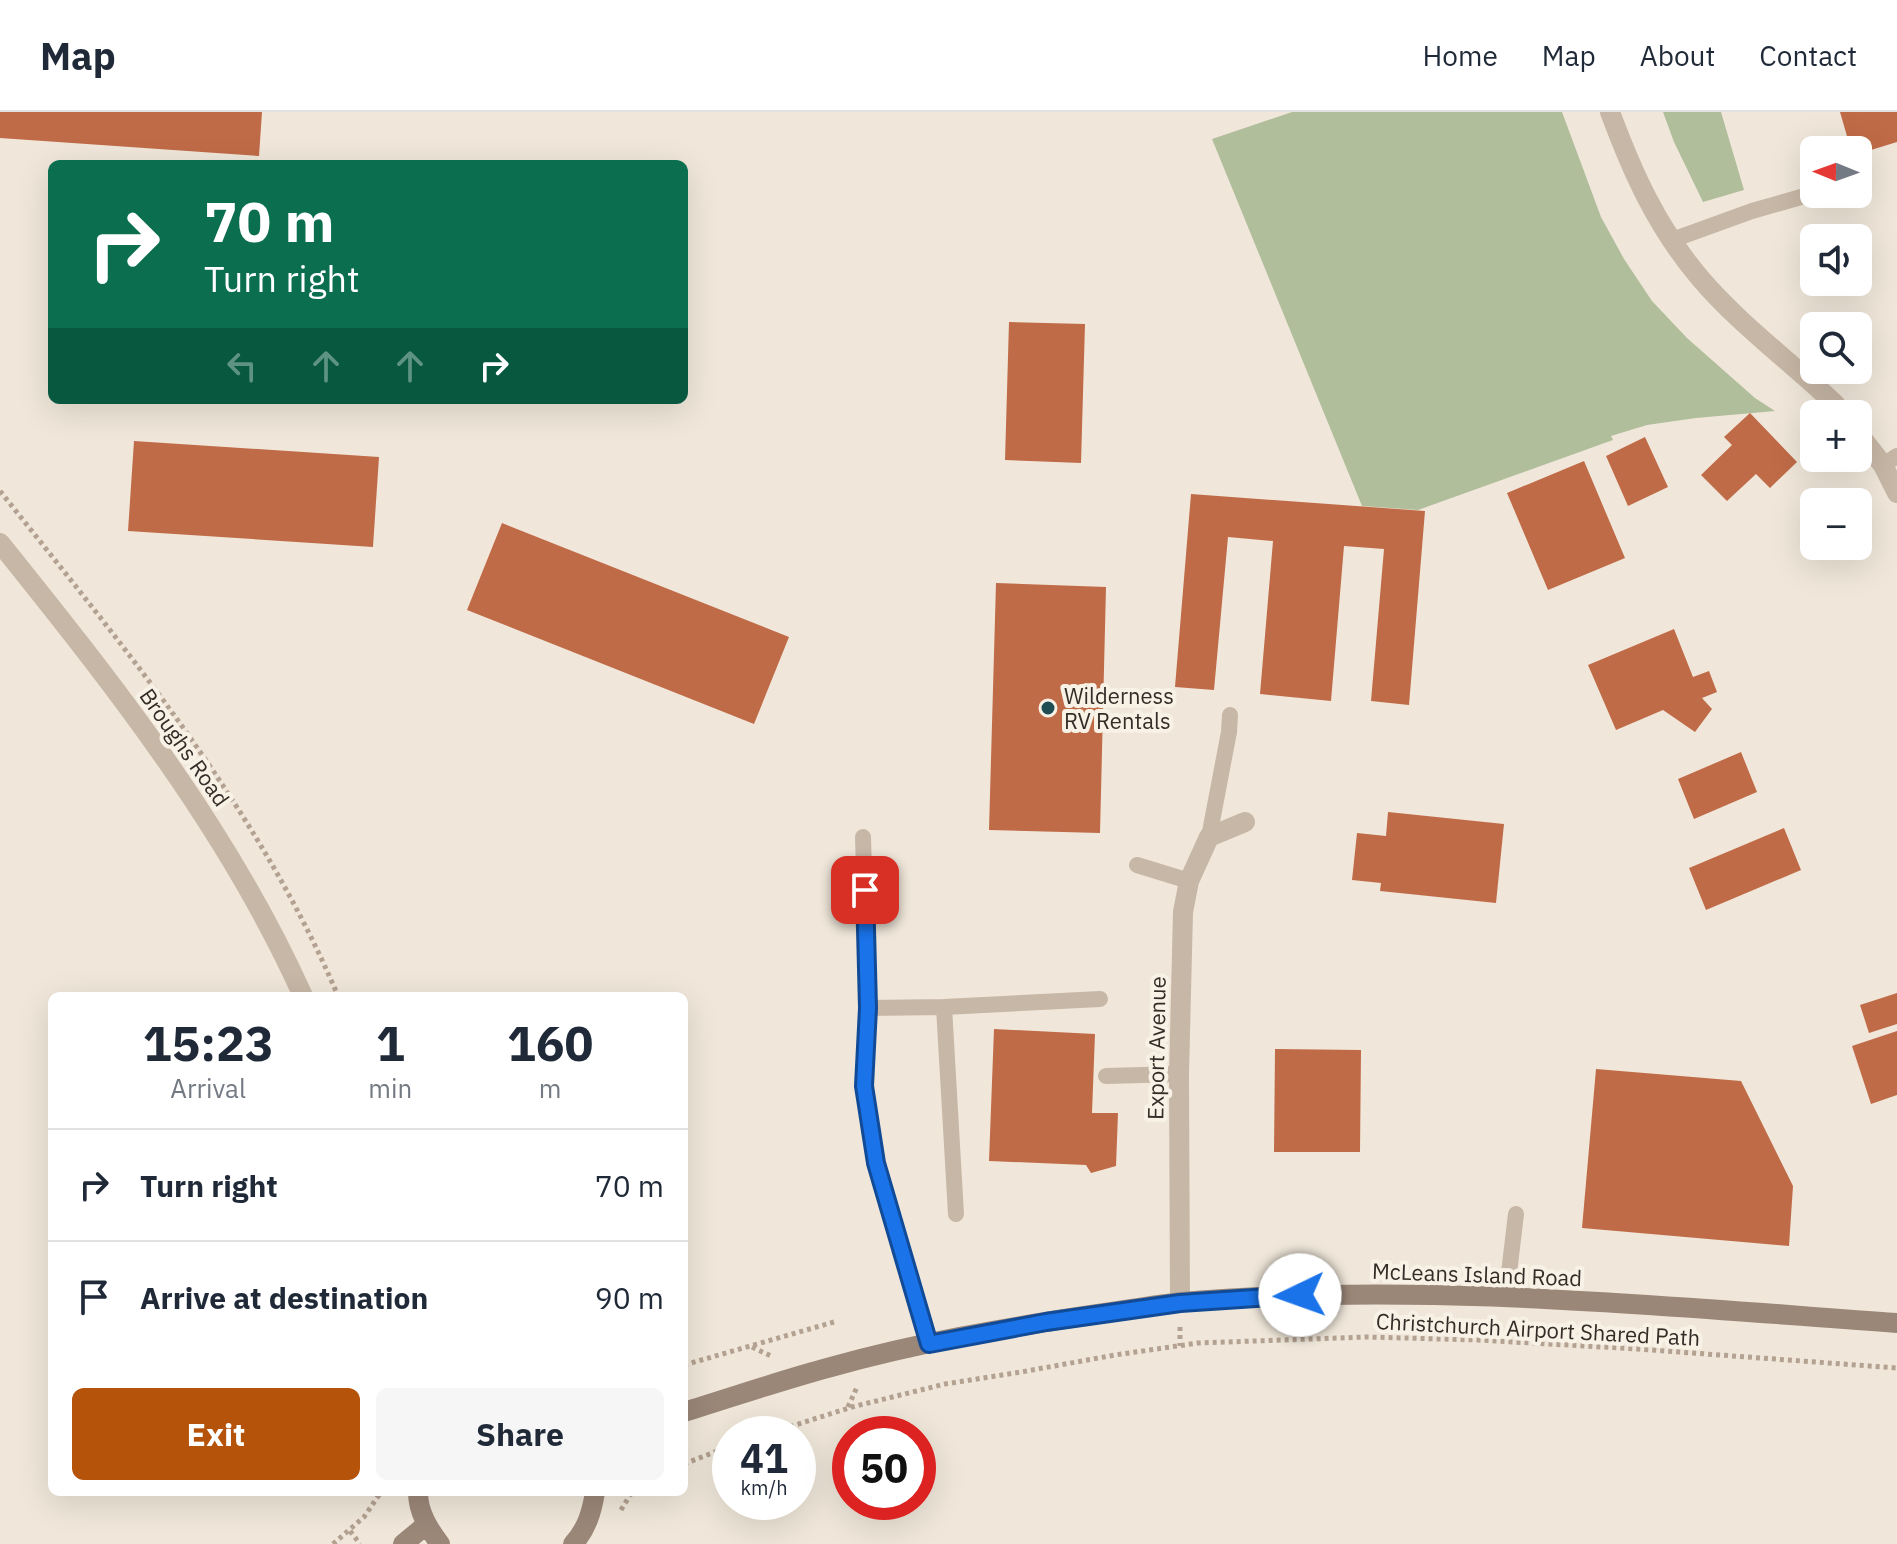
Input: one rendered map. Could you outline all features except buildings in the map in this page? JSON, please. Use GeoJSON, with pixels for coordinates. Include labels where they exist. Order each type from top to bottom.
{"type":"FeatureCollection","features":[{"type":"Feature","properties":{"kind":"main road","name":"McLeans Island Road"},"geometry":{"type":"LineString","coordinates":[[688,1411],[832,1366],[929,1344],[1046,1322],[1180,1303],[1400,1293],[1646,1305],[1897,1323]]}},
{"type":"Feature","properties":{"kind":"main road"},"geometry":{"type":"LineString","coordinates":[[418,1496],[426,1525],[440,1544]]}},
{"type":"Feature","properties":{"kind":"main road"},"geometry":{"type":"LineString","coordinates":[[573,1544],[591,1514],[594,1496]]}},
{"type":"Feature","properties":{"kind":"main road"},"geometry":{"type":"LineString","coordinates":[[403,1544],[426,1525]]}},
{"type":"Feature","properties":{"kind":"street"},"geometry":{"type":"LineString","coordinates":[[1610,112],[1638,183],[1656,217],[1700,279],[1831,400]]}},
{"type":"Feature","properties":{"kind":"street"},"geometry":{"type":"LineString","coordinates":[[1872,445],[1890,460],[1897,493]]}},
{"type":"Feature","properties":{"kind":"street","name":"Broughs Road"},"geometry":{"type":"LineString","coordinates":[[0,543],[114,687],[173,768],[256,903],[301,992]]}},
{"type":"Feature","properties":{"kind":"street"},"geometry":{"type":"LineString","coordinates":[[1209,837],[1245,822]]}},
{"type":"Feature","properties":{"kind":"street","name":"Export Avenue"},"geometry":{"type":"LineString","coordinates":[[1180,1303],[1179,1074],[1183,912],[1189,881],[1209,837]]}},
{"type":"Feature","properties":{"kind":"lane"},"geometry":{"type":"LineString","coordinates":[[1672,240],[1800,197]]}},
{"type":"Feature","properties":{"kind":"lane"},"geometry":{"type":"LineString","coordinates":[[1209,837],[1230,715]]}},
{"type":"Feature","properties":{"kind":"lane"},"geometry":{"type":"LineString","coordinates":[[863,837],[868,1008],[864,1086],[876,1163],[929,1344]]}},
{"type":"Feature","properties":{"kind":"lane"},"geometry":{"type":"LineString","coordinates":[[1137,865],[1189,881]]}},
{"type":"Feature","properties":{"kind":"lane"},"geometry":{"type":"LineString","coordinates":[[868,1008],[1100,999]]}},
{"type":"Feature","properties":{"kind":"lane"},"geometry":{"type":"LineString","coordinates":[[944,1007],[956,1214]]}},
{"type":"Feature","properties":{"kind":"lane"},"geometry":{"type":"LineString","coordinates":[[1106,1076],[1179,1074]]}},
{"type":"Feature","properties":{"kind":"lane"},"geometry":{"type":"LineString","coordinates":[[1506,1298],[1516,1214]]}},
{"type":"Feature","properties":{"kind":"path"},"geometry":{"type":"LineString","coordinates":[[688,1364],[755,1348],[834,1322]]}},
{"type":"Feature","properties":{"kind":"path","name":"Christchurch Airport Shared Path"},"geometry":{"type":"LineString","coordinates":[[816,1419],[945,1384],[1115,1355],[1198,1343],[1292,1338],[1478,1340],[1897,1368]]}},
{"type":"Feature","properties":{"kind":"path"},"geometry":{"type":"LineString","coordinates":[[847,1409],[853,1396]]}},
{"type":"Feature","properties":{"kind":"path"},"geometry":{"type":"LineString","coordinates":[[688,1462],[712,1453]]}},
{"type":"Feature","properties":{"kind":"path"},"geometry":{"type":"LineString","coordinates":[[333,1544],[364,1517],[378,1496]]}},
{"type":"Feature","properties":{"kind":"path"},"geometry":{"type":"LineString","coordinates":[[350,1531],[360,1544]]}},
{"type":"Feature","properties":{"kind":"green space"},"geometry":{"type":"Polygon","coordinates":[[[1292,112],[1562,112],[1601,217],[1652,301],[1687,338],[1755,398],[1775,411],[1647,425],[1418,510],[1362,506],[1212,139],[1292,112]]]}},
{"type":"Feature","properties":{"kind":"green space"},"geometry":{"type":"Polygon","coordinates":[[[1663,112],[1721,112],[1744,190],[1703,202],[1663,112]]]}},
{"type":"Feature","properties":{"kind":"place","name":"Wilderness RV Rentals"},"geometry":{"type":"Point","coordinates":[1048,708]}},
{"type":"Feature","properties":{"kind":"route"},"geometry":{"type":"LineString","coordinates":[[865,890],[868,1008],[864,1086],[876,1163],[929,1344],[1046,1322],[1180,1303],[1300,1295]]}}]}
